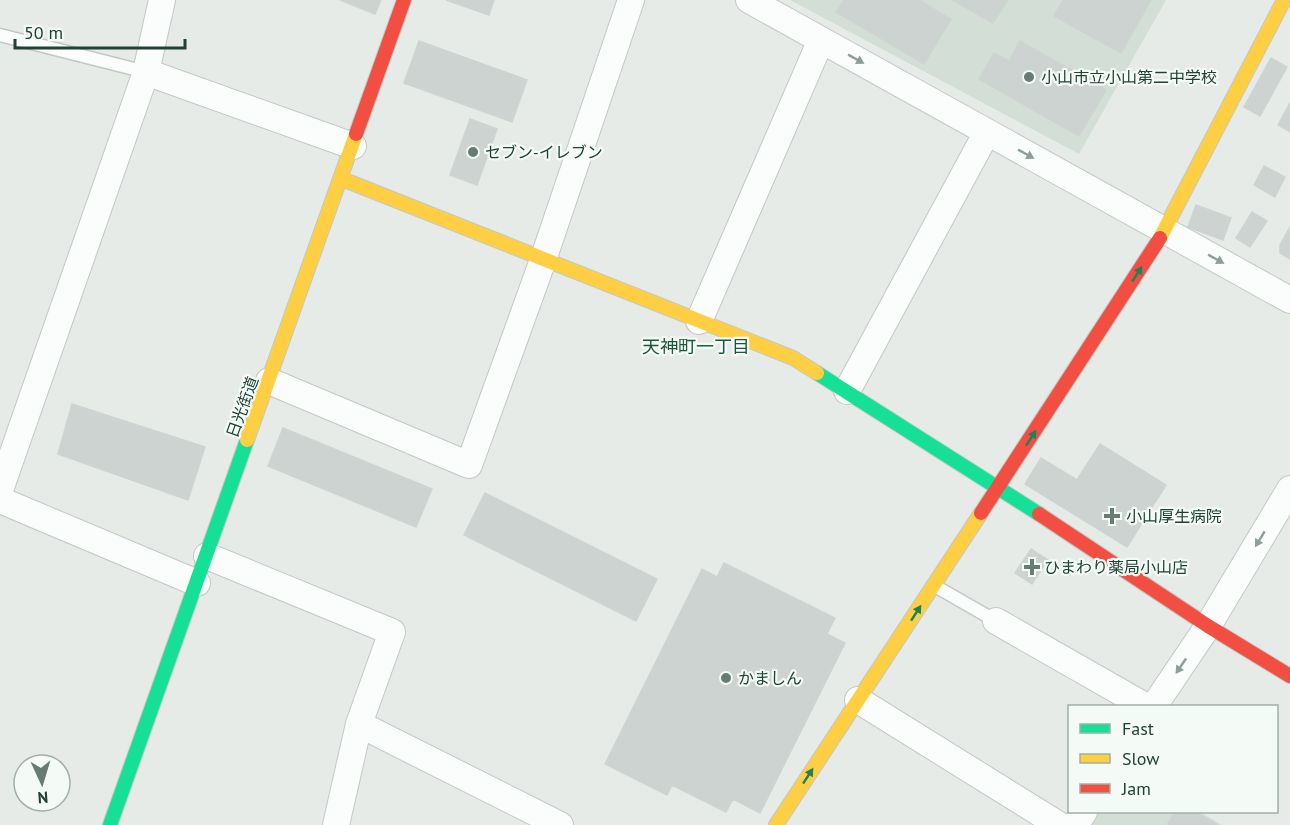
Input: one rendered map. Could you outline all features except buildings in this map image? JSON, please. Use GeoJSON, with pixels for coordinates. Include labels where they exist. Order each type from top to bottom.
{"type":"FeatureCollection","features":[{"type":"Feature","properties":{"kind":"street"},"geometry":{"type":"LineString","coordinates":[[0,490],[146,72],[162,0]]}},
{"type":"Feature","properties":{"kind":"street","name":"日光街道"},"geometry":{"type":"LineString","coordinates":[[110,825],[404,0]]}},
{"type":"Feature","properties":{"kind":"street"},"geometry":{"type":"LineString","coordinates":[[269,381],[469,465],[543,260],[632,0]]}},
{"type":"Feature","properties":{"kind":"street"},"geometry":{"type":"LineString","coordinates":[[749,0],[1290,300]]}},
{"type":"Feature","properties":{"kind":"street"},"geometry":{"type":"LineString","coordinates":[[776,825],[1165,231],[1284,0]]}},
{"type":"Feature","properties":{"kind":"street"},"geometry":{"type":"LineString","coordinates":[[699,321],[821,40]]}},
{"type":"Feature","properties":{"kind":"street"},"geometry":{"type":"LineString","coordinates":[[146,72],[353,146]]}},
{"type":"Feature","properties":{"kind":"street"},"geometry":{"type":"LineString","coordinates":[[847,392],[987,132]]}},
{"type":"Feature","properties":{"kind":"street"},"geometry":{"type":"LineString","coordinates":[[342,178],[793,358],[999,487],[1208,627],[1290,676]]}},
{"type":"Feature","properties":{"kind":"street"},"geometry":{"type":"LineString","coordinates":[[1155,705],[1208,627],[1290,489]]}},
{"type":"Feature","properties":{"kind":"street"},"geometry":{"type":"LineString","coordinates":[[0,500],[197,584]]}},
{"type":"Feature","properties":{"kind":"street"},"geometry":{"type":"LineString","coordinates":[[207,556],[392,632],[359,724],[336,825]]}},
{"type":"Feature","properties":{"kind":"street"},"geometry":{"type":"LineString","coordinates":[[996,621],[1143,705]]}},
{"type":"Feature","properties":{"kind":"street"},"geometry":{"type":"LineString","coordinates":[[858,700],[1059,825]]}},
{"type":"Feature","properties":{"kind":"street"},"geometry":{"type":"LineString","coordinates":[[359,724],[560,825]]}},
{"type":"Feature","properties":{"kind":"lane"},"geometry":{"type":"LineString","coordinates":[[0,35],[146,72]]}},
{"type":"Feature","properties":{"kind":"lane"},"geometry":{"type":"LineString","coordinates":[[934,585],[996,621]]}},
{"type":"Feature","properties":{"kind":"shaded area","name":"小山市立小山第二中学校"},"geometry":{"type":"Polygon","coordinates":[[[790,0],[1166,0],[1079,154],[790,0]]]}},
{"type":"Feature","properties":{"kind":"shaded area"},"geometry":{"type":"Polygon","coordinates":[[[1094,813],[1202,813],[1222,825],[1086,825],[1094,813]]]}},
{"type":"Feature","properties":{"kind":"traffic: fast"},"geometry":{"type":"LineString","coordinates":[[817,373],[1039,514]]}},
{"type":"Feature","properties":{"kind":"traffic: fast"},"geometry":{"type":"LineString","coordinates":[[110,825],[247,440]]}},
{"type":"Feature","properties":{"kind":"traffic: slow"},"geometry":{"type":"LineString","coordinates":[[1160,238],[1284,0]]}},
{"type":"Feature","properties":{"kind":"traffic: slow"},"geometry":{"type":"LineString","coordinates":[[247,440],[356,134]]}},
{"type":"Feature","properties":{"kind":"traffic: slow"},"geometry":{"type":"LineString","coordinates":[[342,179],[793,358],[817,373]]}},
{"type":"Feature","properties":{"kind":"traffic: slow"},"geometry":{"type":"LineString","coordinates":[[776,825],[981,513]]}},
{"type":"Feature","properties":{"kind":"traffic: jam"},"geometry":{"type":"LineString","coordinates":[[356,134],[404,0]]}},
{"type":"Feature","properties":{"kind":"traffic: jam"},"geometry":{"type":"LineString","coordinates":[[981,513],[1160,238]]}},
{"type":"Feature","properties":{"kind":"traffic: jam"},"geometry":{"type":"LineString","coordinates":[[1039,514],[1208,626],[1290,676]]}},
{"type":"Feature","properties":{"kind":"place","name":"小山市立小山第二中学校"},"geometry":{"type":"Point","coordinates":[1029,77]}},
{"type":"Feature","properties":{"kind":"place","name":"セブン-イレブン"},"geometry":{"type":"Point","coordinates":[473,152]}},
{"type":"Feature","properties":{"kind":"place","name":"小山厚生病院"},"geometry":{"type":"Point","coordinates":[1112,516]}},
{"type":"Feature","properties":{"kind":"place","name":"ひまわり薬局小山店"},"geometry":{"type":"Point","coordinates":[1032,567]}},
{"type":"Feature","properties":{"kind":"place","name":"かましん"},"geometry":{"type":"Point","coordinates":[726,678]}},
{"type":"Feature","properties":{"kind":"district","name":"天神町一丁目"},"geometry":{"type":"Point","coordinates":[696,347]}}]}
